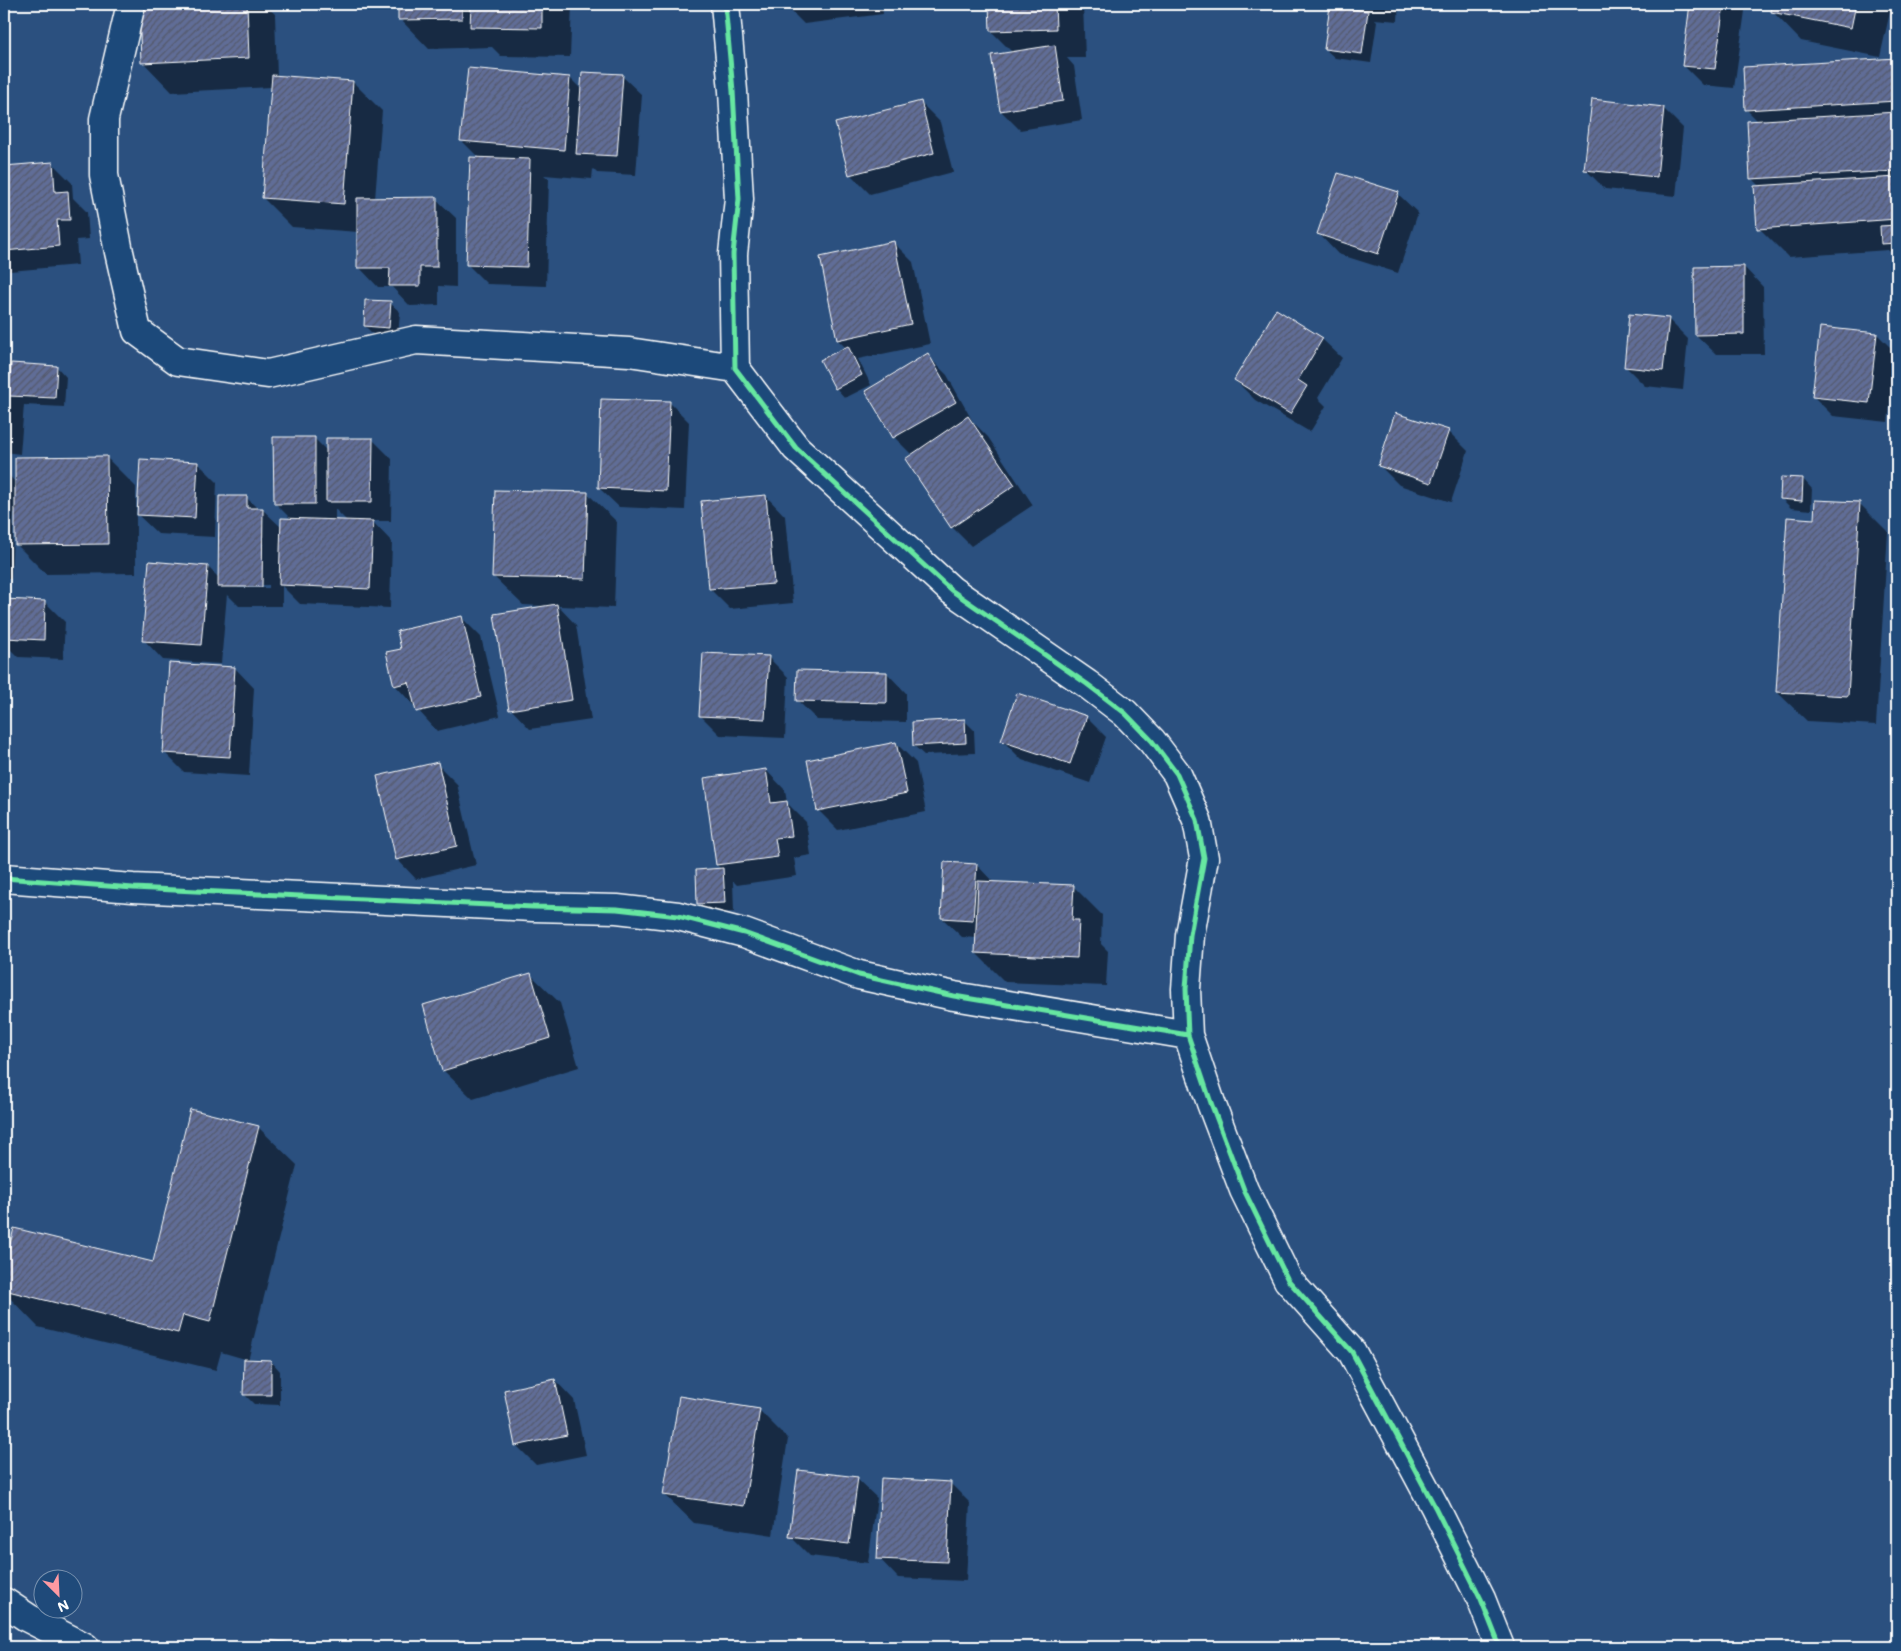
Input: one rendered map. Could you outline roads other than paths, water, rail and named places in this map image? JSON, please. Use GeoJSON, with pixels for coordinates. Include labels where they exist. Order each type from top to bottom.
{"type":"FeatureCollection","features":[{"type":"Feature","properties":{"kind":"street"},"geometry":{"type":"LineString","coordinates":[[131,4],[104,119],[104,175],[137,331],[178,361],[268,374],[416,340],[629,352],[735,368]]}},
{"type":"Feature","properties":{"kind":"street"},"geometry":{"type":"LineString","coordinates":[[725,4],[733,91],[739,199],[733,254],[735,368],[796,448],[810,461],[951,590],[1087,684],[1125,713],[1152,741],[1177,774],[1197,820],[1204,858],[1190,935],[1186,989],[1188,1035],[1210,1103],[1244,1190],[1288,1280],[1352,1352],[1481,1599],[1500,1647]]}},
{"type":"Feature","properties":{"kind":"street"},"geometry":{"type":"LineString","coordinates":[[4,878],[143,889],[533,907],[616,909],[678,916],[744,933],[859,976],[954,996],[1188,1035]]}},
{"type":"Feature","properties":{"kind":"street"},"geometry":{"type":"LineString","coordinates":[[4,1602],[28,1618],[85,1647]]}}]}
